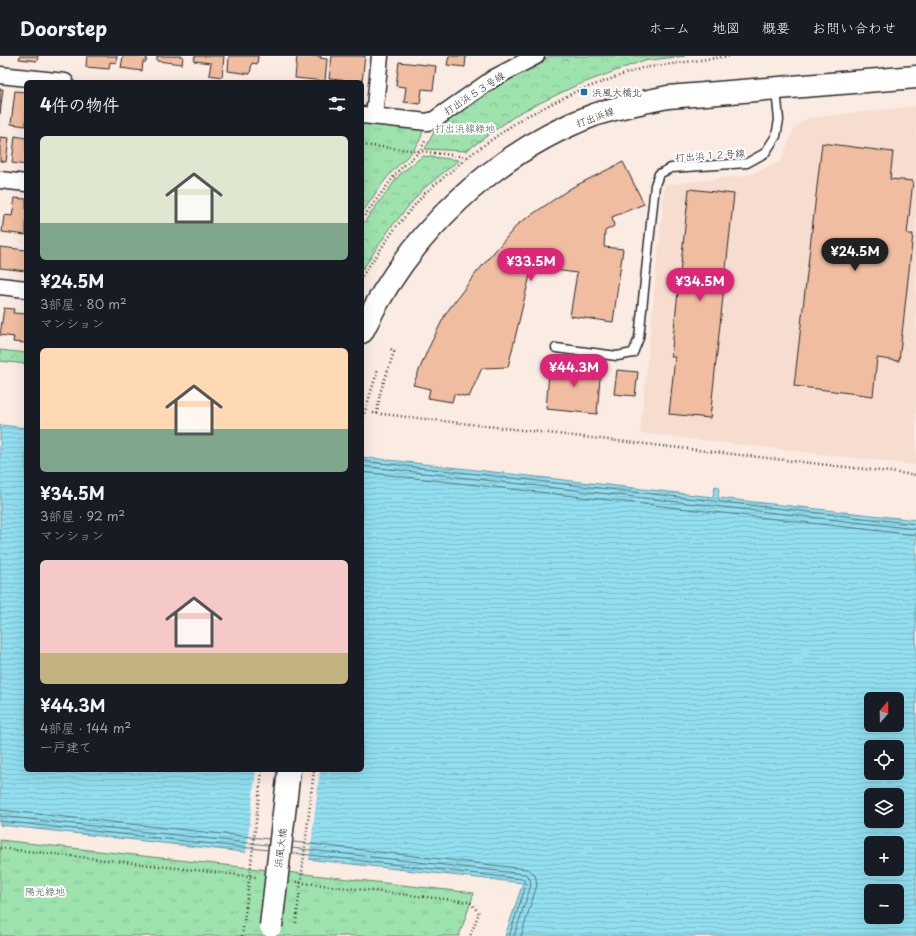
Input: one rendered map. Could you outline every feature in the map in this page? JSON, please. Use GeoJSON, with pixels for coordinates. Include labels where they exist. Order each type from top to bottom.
{"type":"FeatureCollection","features":[{"type":"Feature","properties":{"kind":"street"},"geometry":{"type":"LineString","coordinates":[[368,116],[380,56]]}},
{"type":"Feature","properties":{"kind":"street","name":"打出浜５３号線"},"geometry":{"type":"LineString","coordinates":[[368,116],[427,122],[434,120],[494,78],[536,56]]}},
{"type":"Feature","properties":{"kind":"street"},"geometry":{"type":"LineString","coordinates":[[0,75],[46,80]]}},
{"type":"Feature","properties":{"kind":"street","name":"打出浜線"},"geometry":{"type":"LineString","coordinates":[[364,328],[393,278],[431,228],[469,192],[497,169],[543,139],[595,115],[631,104],[668,97],[916,77]]}},
{"type":"Feature","properties":{"kind":"street"},"geometry":{"type":"LineString","coordinates":[[0,180],[24,183]]}},
{"type":"Feature","properties":{"kind":"street"},"geometry":{"type":"LineString","coordinates":[[0,286],[24,289]]}},
{"type":"Feature","properties":{"kind":"street","name":"浜風大橋"},"geometry":{"type":"LineString","coordinates":[[271,931],[289,772]]}},
{"type":"Feature","properties":{"kind":"lane","name":"打出浜１２号線"},"geometry":{"type":"LineString","coordinates":[[556,348],[617,356],[633,353],[639,338],[656,185],[659,174],[671,168],[747,163],[766,153],[776,136],[779,120],[776,88]]}},
{"type":"Feature","properties":{"kind":"path"},"geometry":{"type":"LineString","coordinates":[[364,146],[468,157]]}},
{"type":"Feature","properties":{"kind":"path"},"geometry":{"type":"LineString","coordinates":[[364,216],[398,171],[420,151]]}},
{"type":"Feature","properties":{"kind":"path"},"geometry":{"type":"LineString","coordinates":[[377,414],[380,393],[394,352],[389,347]]}},
{"type":"Feature","properties":{"kind":"path"},"geometry":{"type":"LineString","coordinates":[[364,414],[378,369]]}},
{"type":"Feature","properties":{"kind":"path"},"geometry":{"type":"LineString","coordinates":[[372,413],[916,475]]}},
{"type":"Feature","properties":{"kind":"path"},"geometry":{"type":"LineString","coordinates":[[242,936],[262,772]]}},
{"type":"Feature","properties":{"kind":"path"},"geometry":{"type":"LineString","coordinates":[[296,922],[314,772]]}},
{"type":"Feature","properties":{"kind":"path"},"geometry":{"type":"LineString","coordinates":[[0,848],[258,877]]}},
{"type":"Feature","properties":{"kind":"path"},"geometry":{"type":"LineString","coordinates":[[290,881],[470,902],[479,913],[470,936]]}},
{"type":"Feature","properties":{"kind":"shaded area"},"geometry":{"type":"Polygon","coordinates":[[[916,106],[916,465],[640,433],[665,185],[749,175],[781,161],[794,128],[808,118],[916,106]]]}},
{"type":"Feature","properties":{"kind":"green space","name":"打出浜線緑地"},"geometry":{"type":"Polygon","coordinates":[[[550,56],[685,56],[642,61],[575,86],[519,113],[466,151],[425,149],[434,132],[432,126],[500,82],[550,56]]]}},
{"type":"Feature","properties":{"kind":"green space"},"geometry":{"type":"Polygon","coordinates":[[[364,121],[423,127],[420,141],[416,147],[390,174],[364,210],[364,121]]]}},
{"type":"Feature","properties":{"kind":"green space"},"geometry":{"type":"Polygon","coordinates":[[[423,156],[459,160],[422,190],[391,227],[364,267],[364,222],[400,174],[423,156]]]}},
{"type":"Feature","properties":{"kind":"green space"},"geometry":{"type":"Polygon","coordinates":[[[0,350],[24,353],[24,364],[0,361],[0,350]]]}},
{"type":"Feature","properties":{"kind":"green space","name":"陽光緑地"},"geometry":{"type":"Polygon","coordinates":[[[0,840],[474,893],[459,936],[0,936],[0,840]]]}},
{"type":"Feature","properties":{"kind":"water"},"geometry":{"type":"Polygon","coordinates":[[[0,425],[24,428],[24,772],[364,772],[364,457],[713,497],[715,486],[719,487],[718,498],[916,520],[916,936],[505,936],[523,883],[0,825],[0,425]]]}},
{"type":"Feature","properties":{"kind":"pier"},"geometry":{"type":"Polygon","coordinates":[[[256,772],[320,772],[309,861],[246,854],[256,772]]]}},
{"type":"Feature","properties":{"kind":"building"},"geometry":{"type":"Polygon","coordinates":[[[20,56],[38,56],[37,61],[19,59],[20,56]]]}},
{"type":"Feature","properties":{"kind":"building"},"geometry":{"type":"Polygon","coordinates":[[[87,56],[117,56],[116,63],[110,62],[109,69],[86,67],[87,56]]]}},
{"type":"Feature","properties":{"kind":"building"},"geometry":{"type":"Polygon","coordinates":[[[123,56],[147,56],[146,62],[143,62],[142,71],[121,68],[123,56]]]}},
{"type":"Feature","properties":{"kind":"building"},"geometry":{"type":"Polygon","coordinates":[[[157,56],[183,56],[182,64],[157,61],[157,56]]]}},
{"type":"Feature","properties":{"kind":"building"},"geometry":{"type":"Polygon","coordinates":[[[195,56],[224,56],[222,77],[209,75],[211,63],[194,61],[195,56]]]}},
{"type":"Feature","properties":{"kind":"building"},"geometry":{"type":"Polygon","coordinates":[[[229,56],[258,56],[257,64],[252,63],[250,74],[228,71],[229,56]]]}},
{"type":"Feature","properties":{"kind":"building"},"geometry":{"type":"Polygon","coordinates":[[[297,56],[321,56],[320,58],[327,59],[325,80],[295,78],[297,56]]]}},
{"type":"Feature","properties":{"kind":"building"},"geometry":{"type":"Polygon","coordinates":[[[332,56],[365,56],[362,80],[329,79],[332,56]]]}},
{"type":"Feature","properties":{"kind":"building"},"geometry":{"type":"Polygon","coordinates":[[[449,56],[466,56],[465,67],[447,65],[449,56]]]}},
{"type":"Feature","properties":{"kind":"building"},"geometry":{"type":"Polygon","coordinates":[[[399,62],[436,66],[433,90],[422,89],[420,104],[404,102],[406,87],[396,86],[399,62]]]}},
{"type":"Feature","properties":{"kind":"building"},"geometry":{"type":"Polygon","coordinates":[[[0,89],[3,89],[0,114],[0,89]]]}},
{"type":"Feature","properties":{"kind":"building"},"geometry":{"type":"Polygon","coordinates":[[[15,91],[24,92],[24,126],[11,124],[15,91]]]}},
{"type":"Feature","properties":{"kind":"building"},"geometry":{"type":"Polygon","coordinates":[[[15,136],[24,138],[24,165],[12,163],[15,136]]]}},
{"type":"Feature","properties":{"kind":"building"},"geometry":{"type":"Polygon","coordinates":[[[0,137],[9,138],[6,162],[0,161],[0,137]]]}},
{"type":"Feature","properties":{"kind":"building"},"geometry":{"type":"Polygon","coordinates":[[[822,143],[893,152],[890,179],[913,181],[907,234],[913,234],[899,361],[877,358],[873,396],[794,386],[822,143]]]}},
{"type":"Feature","properties":{"kind":"building"},"geometry":{"type":"Polygon","coordinates":[[[623,162],[644,204],[612,217],[614,226],[605,231],[604,247],[623,249],[613,322],[570,316],[577,273],[532,267],[508,367],[482,368],[469,397],[454,394],[452,402],[428,398],[430,389],[413,385],[428,349],[446,313],[477,272],[518,224],[571,188],[623,162]]]}},
{"type":"Feature","properties":{"kind":"building"},"geometry":{"type":"Polygon","coordinates":[[[689,189],[734,194],[710,418],[669,414],[675,357],[671,357],[689,189]]]}},
{"type":"Feature","properties":{"kind":"building"},"geometry":{"type":"Polygon","coordinates":[[[15,198],[24,199],[24,235],[2,232],[4,215],[12,216],[15,198]]]}},
{"type":"Feature","properties":{"kind":"building"},"geometry":{"type":"Polygon","coordinates":[[[0,247],[24,250],[24,271],[0,268],[0,247]]]}},
{"type":"Feature","properties":{"kind":"building"},"geometry":{"type":"Polygon","coordinates":[[[4,308],[14,309],[13,313],[24,314],[24,343],[13,342],[14,337],[0,335],[4,308]]]}},
{"type":"Feature","properties":{"kind":"building"},"geometry":{"type":"Polygon","coordinates":[[[550,361],[601,366],[597,414],[546,409],[550,361]]]}},
{"type":"Feature","properties":{"kind":"building"},"geometry":{"type":"Polygon","coordinates":[[[617,370],[638,372],[635,396],[614,394],[617,370]]]}},
{"type":"Feature","properties":{"kind":"place","name":"浜風大橋北"},"geometry":{"type":"Point","coordinates":[584,92]}}]}
